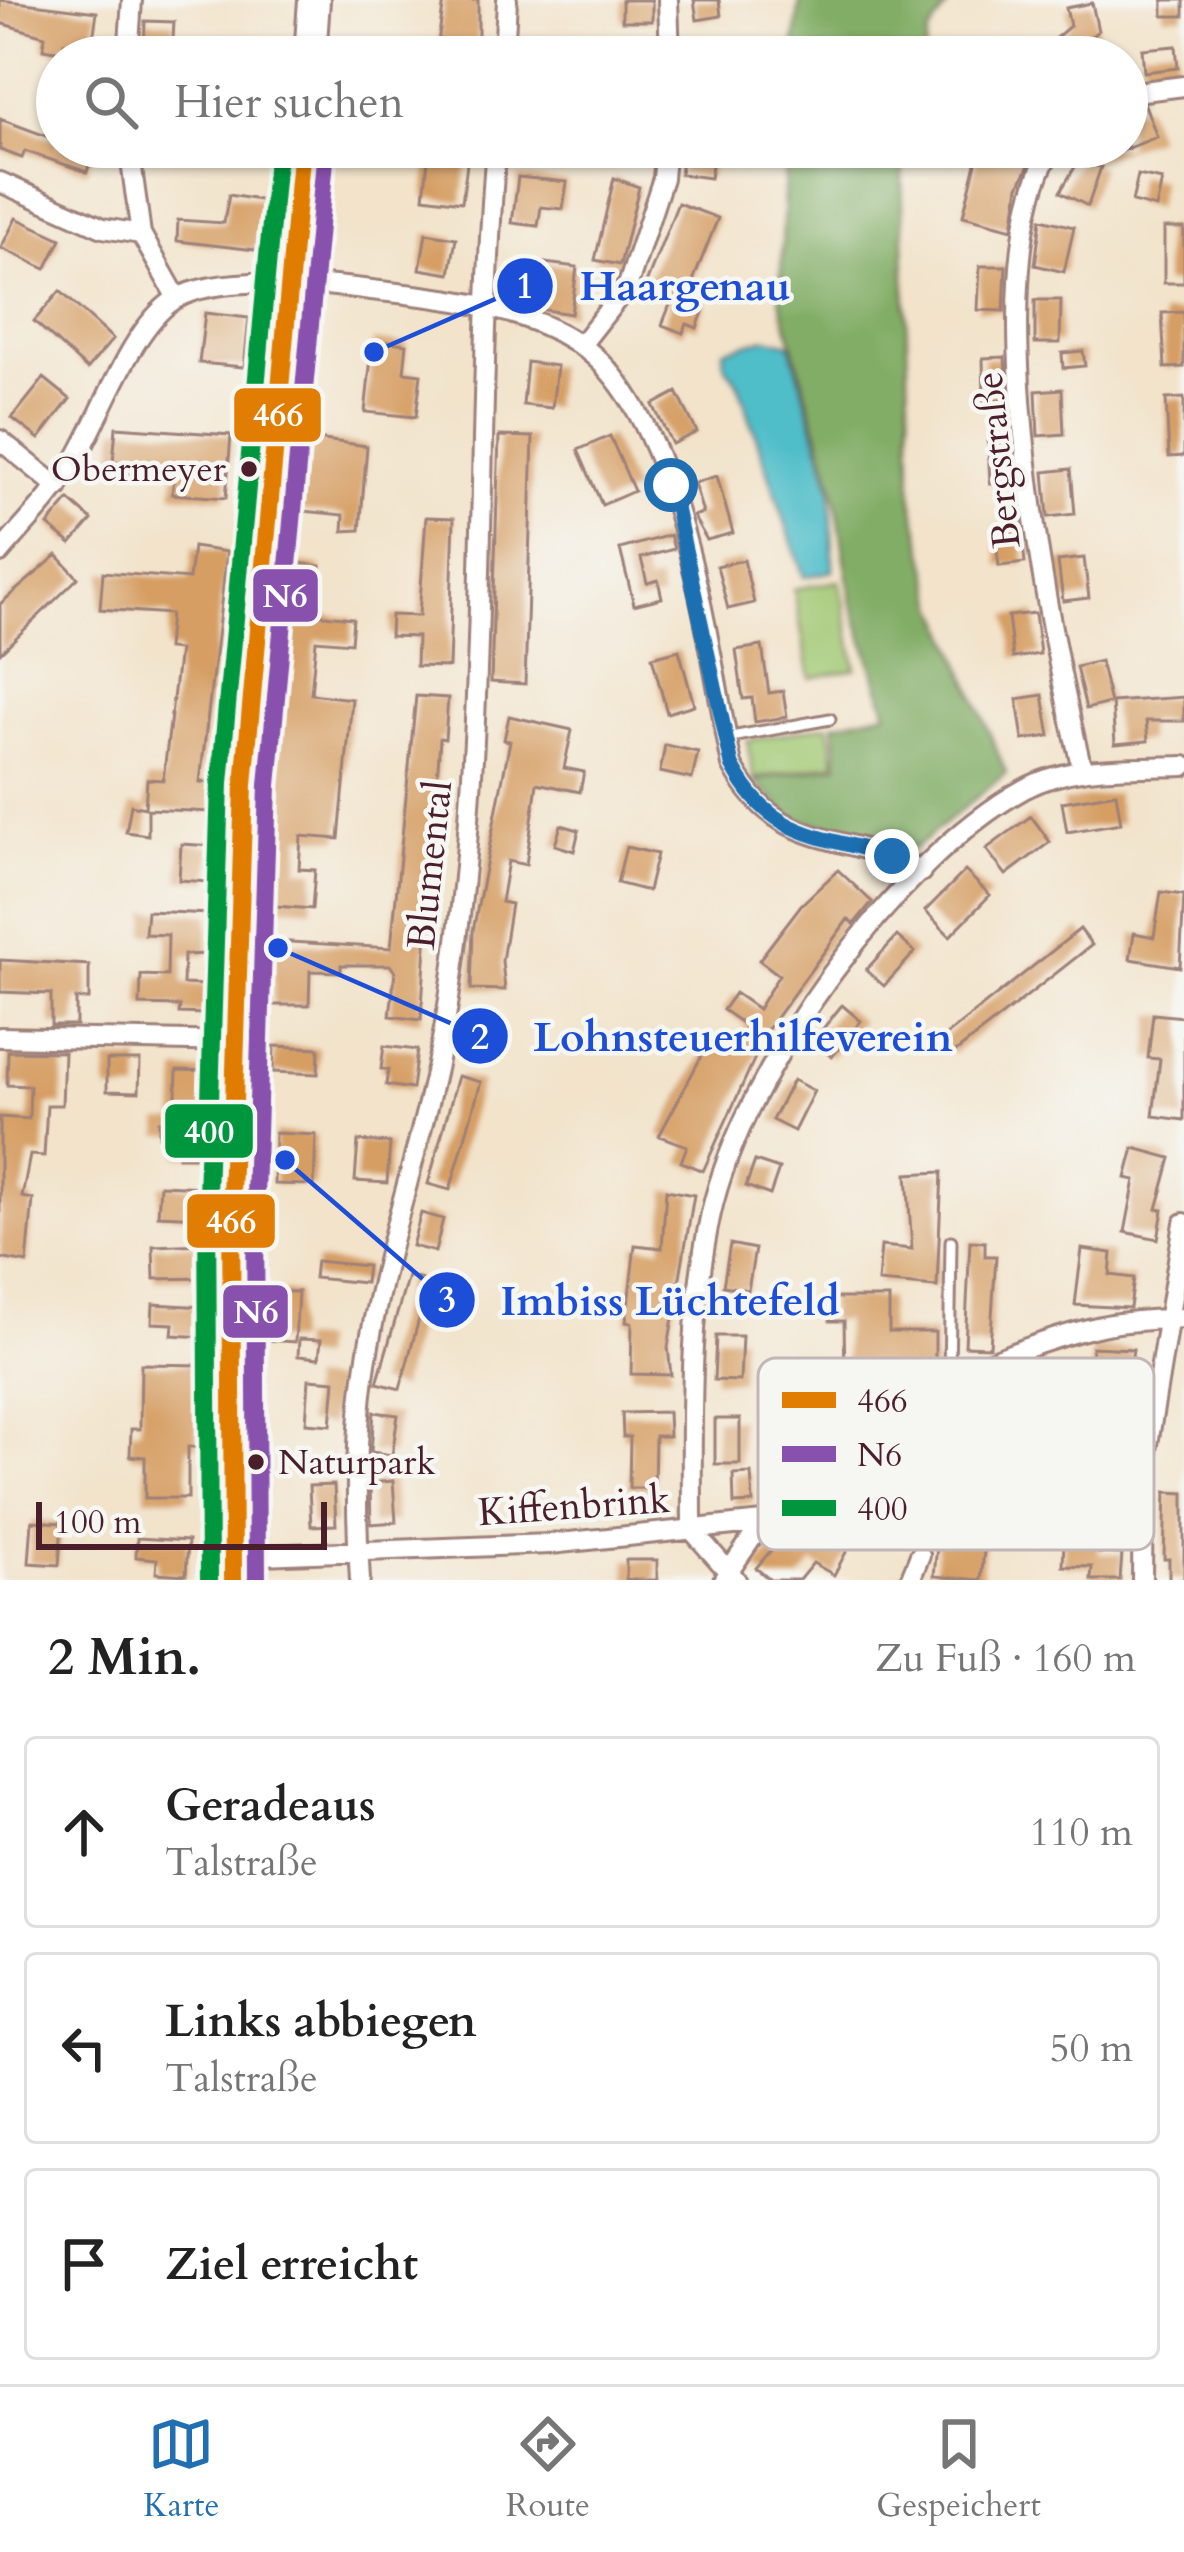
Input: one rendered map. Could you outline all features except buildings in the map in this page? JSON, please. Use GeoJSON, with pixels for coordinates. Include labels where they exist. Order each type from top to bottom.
{"type":"FeatureCollection","features":[{"type":"Feature","properties":{"kind":"main road"},"geometry":{"type":"LineString","coordinates":[[311,36],[314,0]]}},
{"type":"Feature","properties":{"kind":"main road"},"geometry":{"type":"LineString","coordinates":[[233,1568],[231,1196],[254,628],[300,168]]}},
{"type":"Feature","properties":{"kind":"street"},"geometry":{"type":"LineString","coordinates":[[129,36],[132,0]]}},
{"type":"Feature","properties":{"kind":"street"},"geometry":{"type":"LineString","coordinates":[[505,36],[507,0]]}},
{"type":"Feature","properties":{"kind":"street"},"geometry":{"type":"LineString","coordinates":[[668,0],[669,36]]}},
{"type":"Feature","properties":{"kind":"street"},"geometry":{"type":"LineString","coordinates":[[1148,91],[1184,86]]}},
{"type":"Feature","properties":{"kind":"street"},"geometry":{"type":"LineString","coordinates":[[132,168],[141,234],[177,298]]}},
{"type":"Feature","properties":{"kind":"street","name":"Blumental"},"geometry":{"type":"LineString","coordinates":[[360,1580],[356,1449],[367,1359],[449,999],[476,749],[483,304],[494,168]]}},
{"type":"Feature","properties":{"kind":"street"},"geometry":{"type":"LineString","coordinates":[[581,345],[628,285],[664,168]]}},
{"type":"Feature","properties":{"kind":"street","name":"Bergstraße"},"geometry":{"type":"LineString","coordinates":[[1046,168],[1018,252],[1021,397],[1049,633],[1082,769]]}},
{"type":"Feature","properties":{"kind":"street"},"geometry":{"type":"LineString","coordinates":[[0,182],[103,228],[141,234]]}},
{"type":"Feature","properties":{"kind":"street"},"geometry":{"type":"LineString","coordinates":[[0,553],[58,487],[142,319],[177,298],[291,280],[483,304],[581,345],[612,377],[648,430],[671,485],[732,765],[748,796],[778,824],[892,856],[921,872]]}},
{"type":"Feature","properties":{"kind":"street"},"geometry":{"type":"LineString","coordinates":[[0,440],[58,487]]}},
{"type":"Feature","properties":{"kind":"street","name":"Kiffenbrink"},"geometry":{"type":"LineString","coordinates":[[233,1568],[358,1551],[550,1544],[692,1530],[695,1310],[712,1209],[728,1156],[765,1072],[801,1016],[921,872],[974,824],[1026,788],[1082,769],[1184,766]]}},
{"type":"Feature","properties":{"kind":"street"},"geometry":{"type":"LineString","coordinates":[[0,1037],[237,1042]]}},
{"type":"Feature","properties":{"kind":"street"},"geometry":{"type":"LineString","coordinates":[[1154,1423],[1176,1319],[1184,1223]]}},
{"type":"Feature","properties":{"kind":"street"},"geometry":{"type":"LineString","coordinates":[[1013,1358],[1082,1331],[1176,1319]]}},
{"type":"Feature","properties":{"kind":"street"},"geometry":{"type":"LineString","coordinates":[[692,1530],[758,1523]]}},
{"type":"Feature","properties":{"kind":"street"},"geometry":{"type":"LineString","coordinates":[[692,1530],[730,1578],[758,1530]]}},
{"type":"Feature","properties":{"kind":"street"},"geometry":{"type":"LineString","coordinates":[[1142,1550],[1142,1580]]}},
{"type":"Feature","properties":{"kind":"street"},"geometry":{"type":"LineString","coordinates":[[910,1580],[920,1555]]}},
{"type":"Feature","properties":{"kind":"lane"},"geometry":{"type":"LineString","coordinates":[[726,738],[830,719]]}},
{"type":"Feature","properties":{"kind":"lane"},"geometry":{"type":"LineString","coordinates":[[950,1358],[952,1241]]}},
{"type":"Feature","properties":{"kind":"green space"},"geometry":{"type":"Polygon","coordinates":[[[800,0],[952,0],[928,36],[796,36],[800,0]]]}},
{"type":"Feature","properties":{"kind":"green space"},"geometry":{"type":"Polygon","coordinates":[[[785,168],[904,168],[912,500],[937,605],[1006,773],[915,848],[791,817],[754,781],[838,765],[834,724],[887,712],[852,604],[834,488],[780,300],[785,168]]]}},
{"type":"Feature","properties":{"kind":"green space"},"geometry":{"type":"Polygon","coordinates":[[[840,581],[856,669],[810,678],[794,589],[840,581]]]}},
{"type":"Feature","properties":{"kind":"green space"},"geometry":{"type":"Polygon","coordinates":[[[828,725],[835,763],[754,779],[747,741],[828,725]]]}},
{"type":"Feature","properties":{"kind":"water"},"geometry":{"type":"Polygon","coordinates":[[[766,338],[790,344],[831,489],[833,571],[804,577],[738,383],[724,364],[724,350],[766,338]]]}},
{"type":"Feature","properties":{"kind":"transit line","name":"400"},"geometry":{"type":"LineString","coordinates":[[209,1580],[207,1196],[220,783],[276,168]]}},
{"type":"Feature","properties":{"kind":"transit line","name":"466"},"geometry":{"type":"LineString","coordinates":[[233,1580],[231,1197],[244,784],[300,168]]}},
{"type":"Feature","properties":{"kind":"transit line","name":"N6"},"geometry":{"type":"LineString","coordinates":[[257,1580],[255,1197],[268,785],[324,168]]}},
{"type":"Feature","properties":{"kind":"place","name":"Haargenau"},"geometry":{"type":"Point","coordinates":[374,352]}},
{"type":"Feature","properties":{"kind":"place","name":"Obermeyer"},"geometry":{"type":"Point","coordinates":[249,469]}},
{"type":"Feature","properties":{"kind":"place","name":"Lohnsteuerhilfeverein"},"geometry":{"type":"Point","coordinates":[278,948]}},
{"type":"Feature","properties":{"kind":"place","name":"Imbiss Lüchtefeld"},"geometry":{"type":"Point","coordinates":[285,1160]}},
{"type":"Feature","properties":{"kind":"place","name":"Naturpark"},"geometry":{"type":"Point","coordinates":[256,1462]}},
{"type":"Feature","properties":{"kind":"route"},"geometry":{"type":"LineString","coordinates":[[671,485],[732,765],[748,796],[778,824],[892,856]]}}]}
